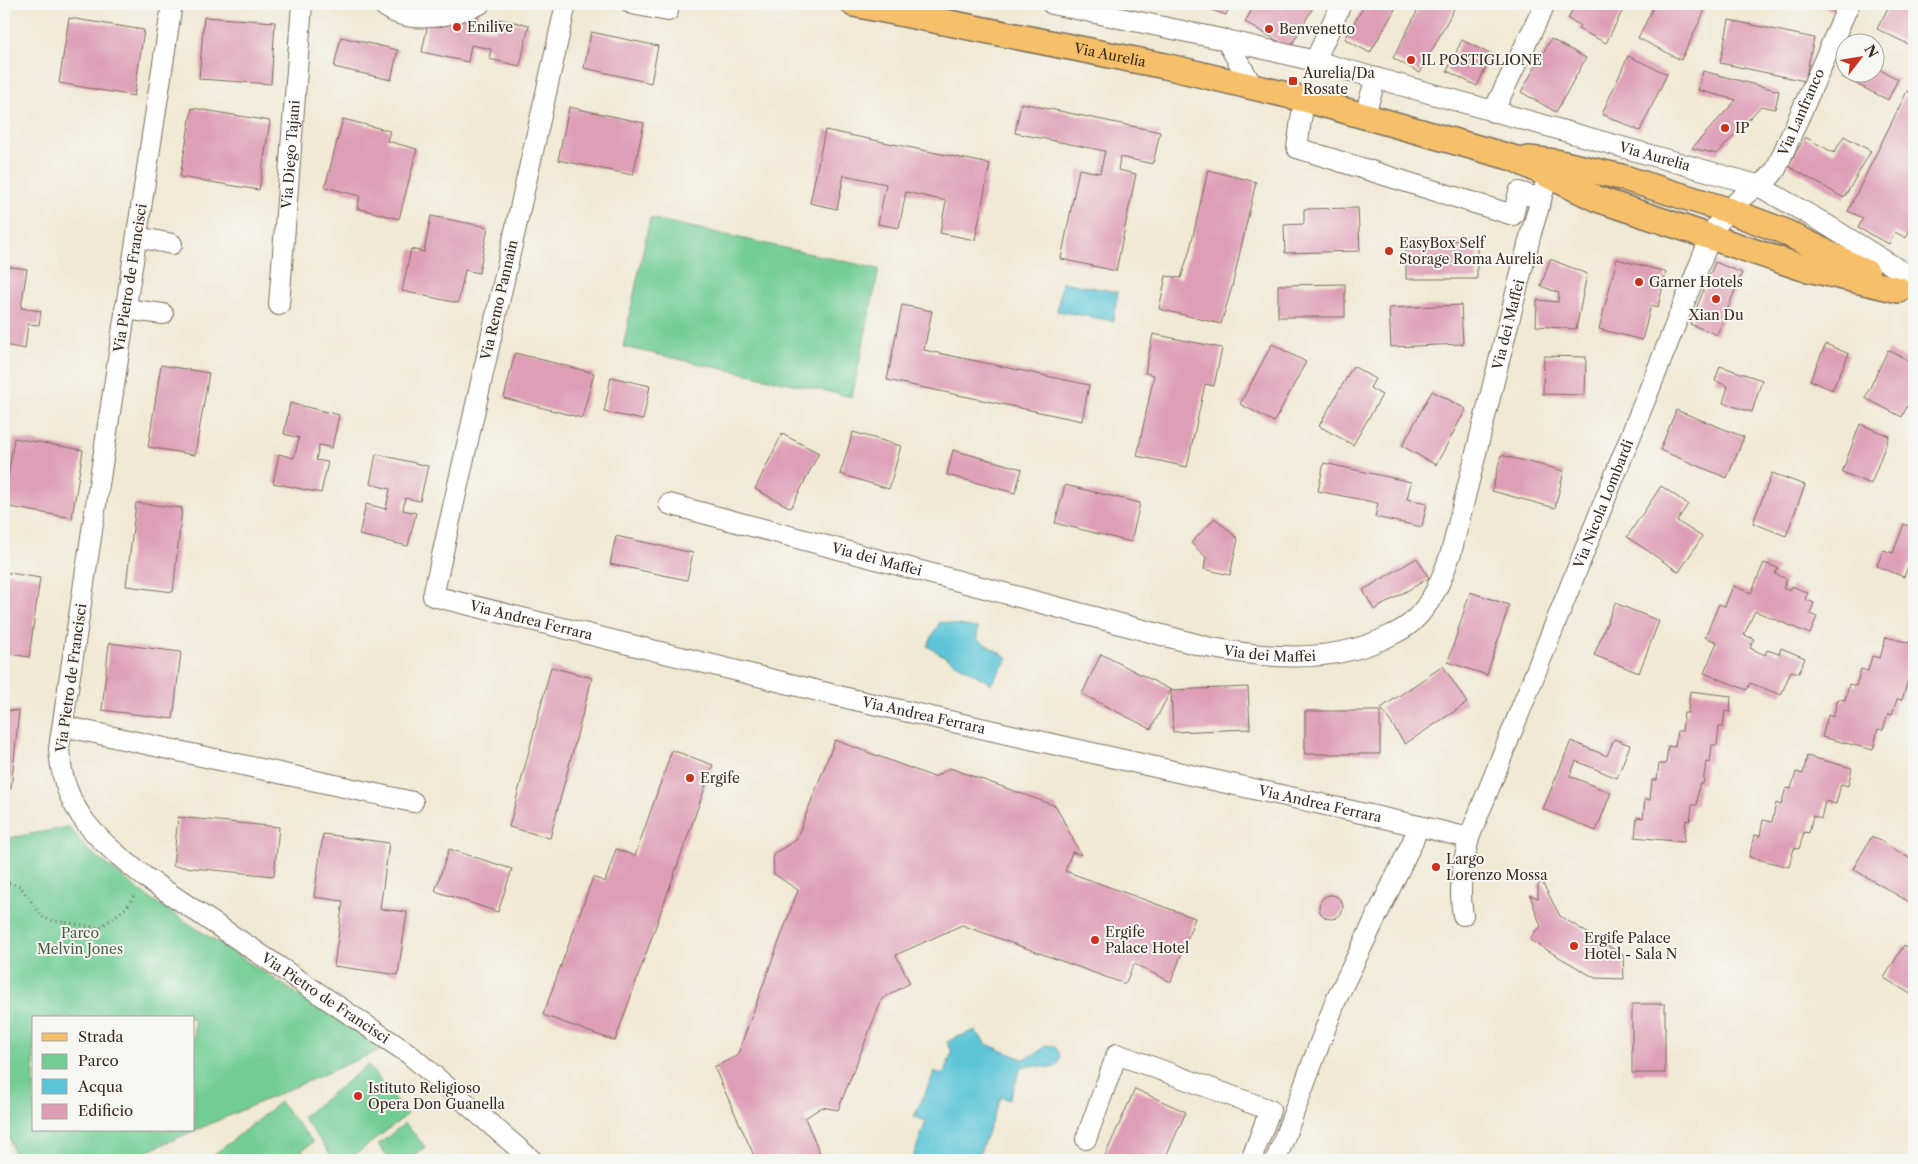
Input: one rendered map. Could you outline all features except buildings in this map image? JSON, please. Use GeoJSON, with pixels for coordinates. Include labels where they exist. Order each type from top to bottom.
{"type":"FeatureCollection","features":[{"type":"Feature","properties":{"kind":"main road","name":"Via Aurelia"},"geometry":{"type":"LineString","coordinates":[[854,4],[1165,66],[1304,99],[1513,158],[1549,161],[1649,184],[1783,231],[1909,288]]}},
{"type":"Feature","properties":{"kind":"main road","name":"Via Aurelia"},"geometry":{"type":"LineString","coordinates":[[1513,158],[1544,187],[1597,199],[1800,267],[1909,288]]}},
{"type":"Feature","properties":{"kind":"street","name":"Via Pietro de Francisci"},"geometry":{"type":"LineString","coordinates":[[172,4],[59,748],[65,786],[85,822],[108,848],[146,878],[410,1054],[532,1160]]}},
{"type":"Feature","properties":{"kind":"street","name":"Via Diego Tajani"},"geometry":{"type":"LineString","coordinates":[[279,305],[302,4]]}},
{"type":"Feature","properties":{"kind":"street"},"geometry":{"type":"LineString","coordinates":[[382,4],[400,14],[425,17],[459,13],[480,4]]}},
{"type":"Feature","properties":{"kind":"street","name":"Via Remo Pannain"},"geometry":{"type":"LineString","coordinates":[[433,596],[566,4]]}},
{"type":"Feature","properties":{"kind":"street"},"geometry":{"type":"LineString","coordinates":[[632,4],[668,11]]}},
{"type":"Feature","properties":{"kind":"street","name":"Via Aurelia"},"geometry":{"type":"LineString","coordinates":[[1052,4],[1226,40],[1315,61],[1757,185],[1801,209],[1909,288]]}},
{"type":"Feature","properties":{"kind":"street"},"geometry":{"type":"LineString","coordinates":[[1315,61],[1341,4]]}},
{"type":"Feature","properties":{"kind":"street"},"geometry":{"type":"LineString","coordinates":[[1493,112],[1545,4]]}},
{"type":"Feature","properties":{"kind":"street","name":"Via Lanfranco"},"geometry":{"type":"LineString","coordinates":[[1757,185],[1762,184],[1776,169],[1849,4]]}},
{"type":"Feature","properties":{"kind":"street"},"geometry":{"type":"LineString","coordinates":[[1226,40],[1254,87]]}},
{"type":"Feature","properties":{"kind":"street"},"geometry":{"type":"LineString","coordinates":[[1364,117],[1376,78]]}},
{"type":"Feature","properties":{"kind":"street"},"geometry":{"type":"LineString","coordinates":[[1304,99],[1297,148],[1513,215],[1519,192],[1544,187]]}},
{"type":"Feature","properties":{"kind":"street","name":"Via Nicola Lombardi"},"geometry":{"type":"LineString","coordinates":[[1469,838],[1717,223],[1727,210],[1757,185]]}},
{"type":"Feature","properties":{"kind":"street","name":"Via dei Maffei"},"geometry":{"type":"LineString","coordinates":[[669,504],[1207,647],[1250,655],[1294,657],[1339,652],[1370,645],[1398,632],[1412,622],[1425,608],[1440,582],[1451,553],[1544,187]]}},
{"type":"Feature","properties":{"kind":"street"},"geometry":{"type":"LineString","coordinates":[[138,237],[172,244]]}},
{"type":"Feature","properties":{"kind":"street"},"geometry":{"type":"LineString","coordinates":[[126,309],[163,314]]}},
{"type":"Feature","properties":{"kind":"street","name":"Via Andrea Ferrara"},"geometry":{"type":"LineString","coordinates":[[433,596],[851,699],[1419,826]]}},
{"type":"Feature","properties":{"kind":"street"},"geometry":{"type":"LineString","coordinates":[[63,726],[413,802]]}},
{"type":"Feature","properties":{"kind":"street"},"geometry":{"type":"LineString","coordinates":[[1276,1160],[1336,1000],[1419,826],[1469,838],[1463,861],[1460,885],[1463,915]]}},
{"type":"Feature","properties":{"kind":"street"},"geometry":{"type":"LineString","coordinates":[[1086,1138],[1117,1054],[1270,1110],[1251,1160]]}},
{"type":"Feature","properties":{"kind":"path"},"geometry":{"type":"LineString","coordinates":[[4,882],[20,886],[44,919],[100,928],[128,906],[146,878]]}},
{"type":"Feature","properties":{"kind":"green space"},"geometry":{"type":"Polygon","coordinates":[[[650,218],[879,269],[852,397],[623,347],[650,218]]]}},
{"type":"Feature","properties":{"kind":"green space","name":"Parco Melvin Jones"},"geometry":{"type":"Polygon","coordinates":[[[69,827],[88,850],[148,897],[382,1049],[195,1130],[195,1016],[32,1016],[32,1132],[191,1132],[127,1160],[15,1160],[4,1116],[4,839],[69,827]]]}},
{"type":"Feature","properties":{"kind":"green space"},"geometry":{"type":"Polygon","coordinates":[[[368,1065],[407,1115],[348,1160],[335,1160],[302,1117],[368,1065]]]}},
{"type":"Feature","properties":{"kind":"green space"},"geometry":{"type":"Polygon","coordinates":[[[280,1102],[313,1142],[290,1160],[218,1160],[214,1155],[280,1102]]]}},
{"type":"Feature","properties":{"kind":"green space"},"geometry":{"type":"Polygon","coordinates":[[[405,1123],[425,1147],[408,1160],[390,1160],[378,1145],[405,1123]]]}},
{"type":"Feature","properties":{"kind":"water"},"geometry":{"type":"Polygon","coordinates":[[[1062,282],[1118,292],[1113,321],[1057,311],[1062,282]]]}},
{"type":"Feature","properties":{"kind":"water"},"geometry":{"type":"Polygon","coordinates":[[[940,622],[978,628],[977,639],[1008,658],[991,684],[927,646],[940,622]]]}},
{"type":"Feature","properties":{"kind":"water"},"geometry":{"type":"Polygon","coordinates":[[[975,1030],[986,1044],[1023,1059],[1037,1053],[1046,1045],[1054,1046],[1059,1053],[1059,1061],[1053,1068],[1022,1066],[1009,1100],[1001,1097],[977,1160],[912,1160],[926,1121],[914,1117],[935,1071],[943,1075],[952,1052],[947,1042],[958,1035],[961,1036],[975,1030]]]}},
{"type":"Feature","properties":{"kind":"place","name":"Enilive"},"geometry":{"type":"Point","coordinates":[457,27]}},
{"type":"Feature","properties":{"kind":"place","name":"Benvenetto"},"geometry":{"type":"Point","coordinates":[1269,29]}},
{"type":"Feature","properties":{"kind":"place","name":"IL POSTIGLIONE"},"geometry":{"type":"Point","coordinates":[1411,60]}},
{"type":"Feature","properties":{"kind":"place","name":"Aurelia/Da Rosate"},"geometry":{"type":"Point","coordinates":[1293,81]}},
{"type":"Feature","properties":{"kind":"place","name":"IP"},"geometry":{"type":"Point","coordinates":[1725,128]}},
{"type":"Feature","properties":{"kind":"place","name":"EasyBox Self Storage Roma Aurelia"},"geometry":{"type":"Point","coordinates":[1389,251]}},
{"type":"Feature","properties":{"kind":"place","name":"Garner Hotels"},"geometry":{"type":"Point","coordinates":[1639,282]}},
{"type":"Feature","properties":{"kind":"place","name":"Xian Du"},"geometry":{"type":"Point","coordinates":[1716,299]}},
{"type":"Feature","properties":{"kind":"place","name":"Ergife"},"geometry":{"type":"Point","coordinates":[690,778]}},
{"type":"Feature","properties":{"kind":"place","name":"Largo Lorenzo Mossa"},"geometry":{"type":"Point","coordinates":[1436,867]}},
{"type":"Feature","properties":{"kind":"place","name":"Ergife Palace Hotel"},"geometry":{"type":"Point","coordinates":[1095,940]}},
{"type":"Feature","properties":{"kind":"place","name":"Ergife Palace Hotel - Sala N"},"geometry":{"type":"Point","coordinates":[1574,946]}},
{"type":"Feature","properties":{"kind":"place","name":"Istituto Religioso Opera Don Guanella"},"geometry":{"type":"Point","coordinates":[358,1096]}}]}
